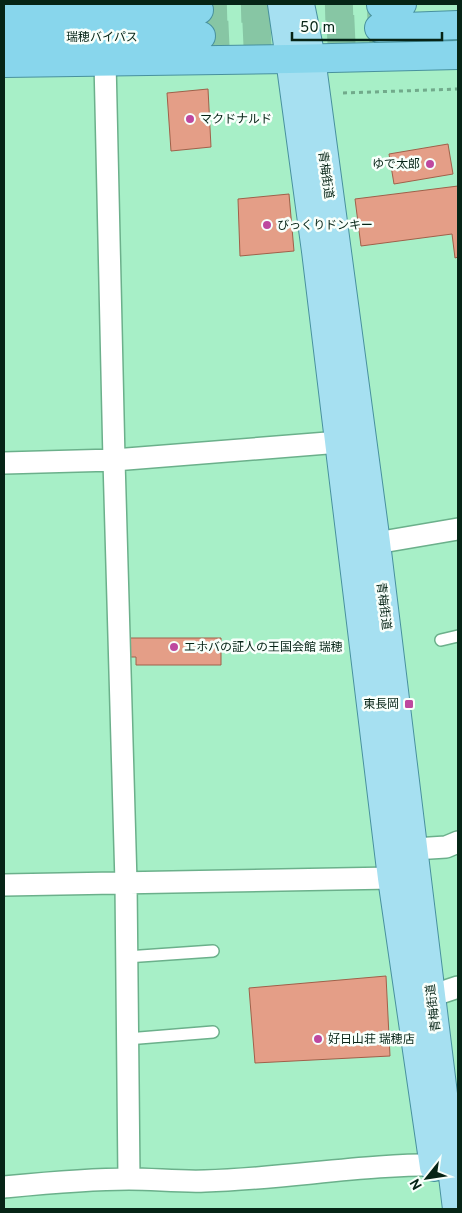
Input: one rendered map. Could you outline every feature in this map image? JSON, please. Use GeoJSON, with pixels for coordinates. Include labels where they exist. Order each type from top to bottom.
{"type":"FeatureCollection","features":[{"type":"Feature","properties":{"kind":"highway"},"geometry":{"type":"LineString","coordinates":[[387,12],[458,24]]}},
{"type":"Feature","properties":{"kind":"highway","name":"瑞穂バイパス"},"geometry":{"type":"LineString","coordinates":[[4,17],[200,23],[4,37]]}},
{"type":"Feature","properties":{"kind":"highway"},"geometry":{"type":"LineString","coordinates":[[4,63],[458,55]]}},
{"type":"Feature","properties":{"kind":"main road","name":"青梅街道"},"geometry":{"type":"LineString","coordinates":[[282,4],[301,58],[376,544],[414,849],[448,1164],[438,1209]]}},
{"type":"Feature","properties":{"kind":"main road","name":"青梅街道"},"geometry":{"type":"LineString","coordinates":[[300,4],[301,58],[317,260],[392,878],[456,1209]]}},
{"type":"Feature","properties":{"kind":"street"},"geometry":{"type":"LineString","coordinates":[[105,61],[126,883],[129,1179]]}},
{"type":"Feature","properties":{"kind":"street"},"geometry":{"type":"LineString","coordinates":[[4,463],[114,460],[340,442]]}},
{"type":"Feature","properties":{"kind":"street"},"geometry":{"type":"LineString","coordinates":[[376,544],[458,529]]}},
{"type":"Feature","properties":{"kind":"street"},"geometry":{"type":"LineString","coordinates":[[414,849],[446,847],[458,842]]}},
{"type":"Feature","properties":{"kind":"street"},"geometry":{"type":"LineString","coordinates":[[4,885],[392,878]]}},
{"type":"Feature","properties":{"kind":"street"},"geometry":{"type":"LineString","coordinates":[[431,996],[458,988]]}},
{"type":"Feature","properties":{"kind":"street"},"geometry":{"type":"LineString","coordinates":[[4,1187],[63,1181],[129,1179],[205,1181],[407,1165],[448,1164]]}},
{"type":"Feature","properties":{"kind":"lane"},"geometry":{"type":"LineString","coordinates":[[442,640],[458,636]]}},
{"type":"Feature","properties":{"kind":"lane"},"geometry":{"type":"LineString","coordinates":[[126,958],[214,951]]}},
{"type":"Feature","properties":{"kind":"lane"},"geometry":{"type":"LineString","coordinates":[[127,1039],[213,1032]]}},
{"type":"Feature","properties":{"kind":"path"},"geometry":{"type":"LineString","coordinates":[[343,93],[458,89]]}},
{"type":"Feature","properties":{"kind":"building"},"geometry":{"type":"Polygon","coordinates":[[[208,89],[211,147],[171,151],[167,93],[208,89]]]}},
{"type":"Feature","properties":{"kind":"building"},"geometry":{"type":"Polygon","coordinates":[[[448,144],[453,174],[394,184],[389,154],[448,144]]]}},
{"type":"Feature","properties":{"kind":"building"},"geometry":{"type":"Polygon","coordinates":[[[458,186],[458,257],[455,258],[452,234],[361,246],[355,199],[458,186]]]}},
{"type":"Feature","properties":{"kind":"building"},"geometry":{"type":"Polygon","coordinates":[[[289,194],[294,251],[240,256],[238,199],[289,194]]]}},
{"type":"Feature","properties":{"kind":"building","name":"エホバの証人の王国会館 瑞穂"},"geometry":{"type":"Polygon","coordinates":[[[128,638],[221,638],[221,665],[136,665],[136,657],[128,657],[128,638]]]}},
{"type":"Feature","properties":{"kind":"building"},"geometry":{"type":"Polygon","coordinates":[[[386,976],[390,1056],[255,1063],[249,988],[386,976]]]}},
{"type":"Feature","properties":{"kind":"tunnel"},"geometry":{"type":"LineString","coordinates":[[199,10],[381,5]]}},
{"type":"Feature","properties":{"kind":"tunnel"},"geometry":{"type":"LineString","coordinates":[[201,36],[379,28]]}},
{"type":"Feature","properties":{"kind":"place","name":"マクドナルド"},"geometry":{"type":"Point","coordinates":[190,119]}},
{"type":"Feature","properties":{"kind":"place","name":"ゆで太郎"},"geometry":{"type":"Point","coordinates":[430,164]}},
{"type":"Feature","properties":{"kind":"place","name":"びっくりドンキー"},"geometry":{"type":"Point","coordinates":[267,225]}},
{"type":"Feature","properties":{"kind":"place","name":"エホバの証人の王国会館 瑞穂"},"geometry":{"type":"Point","coordinates":[174,647]}},
{"type":"Feature","properties":{"kind":"place","name":"東長岡"},"geometry":{"type":"Point","coordinates":[409,704]}},
{"type":"Feature","properties":{"kind":"place","name":"好日山荘 瑞穂店"},"geometry":{"type":"Point","coordinates":[318,1039]}}]}
